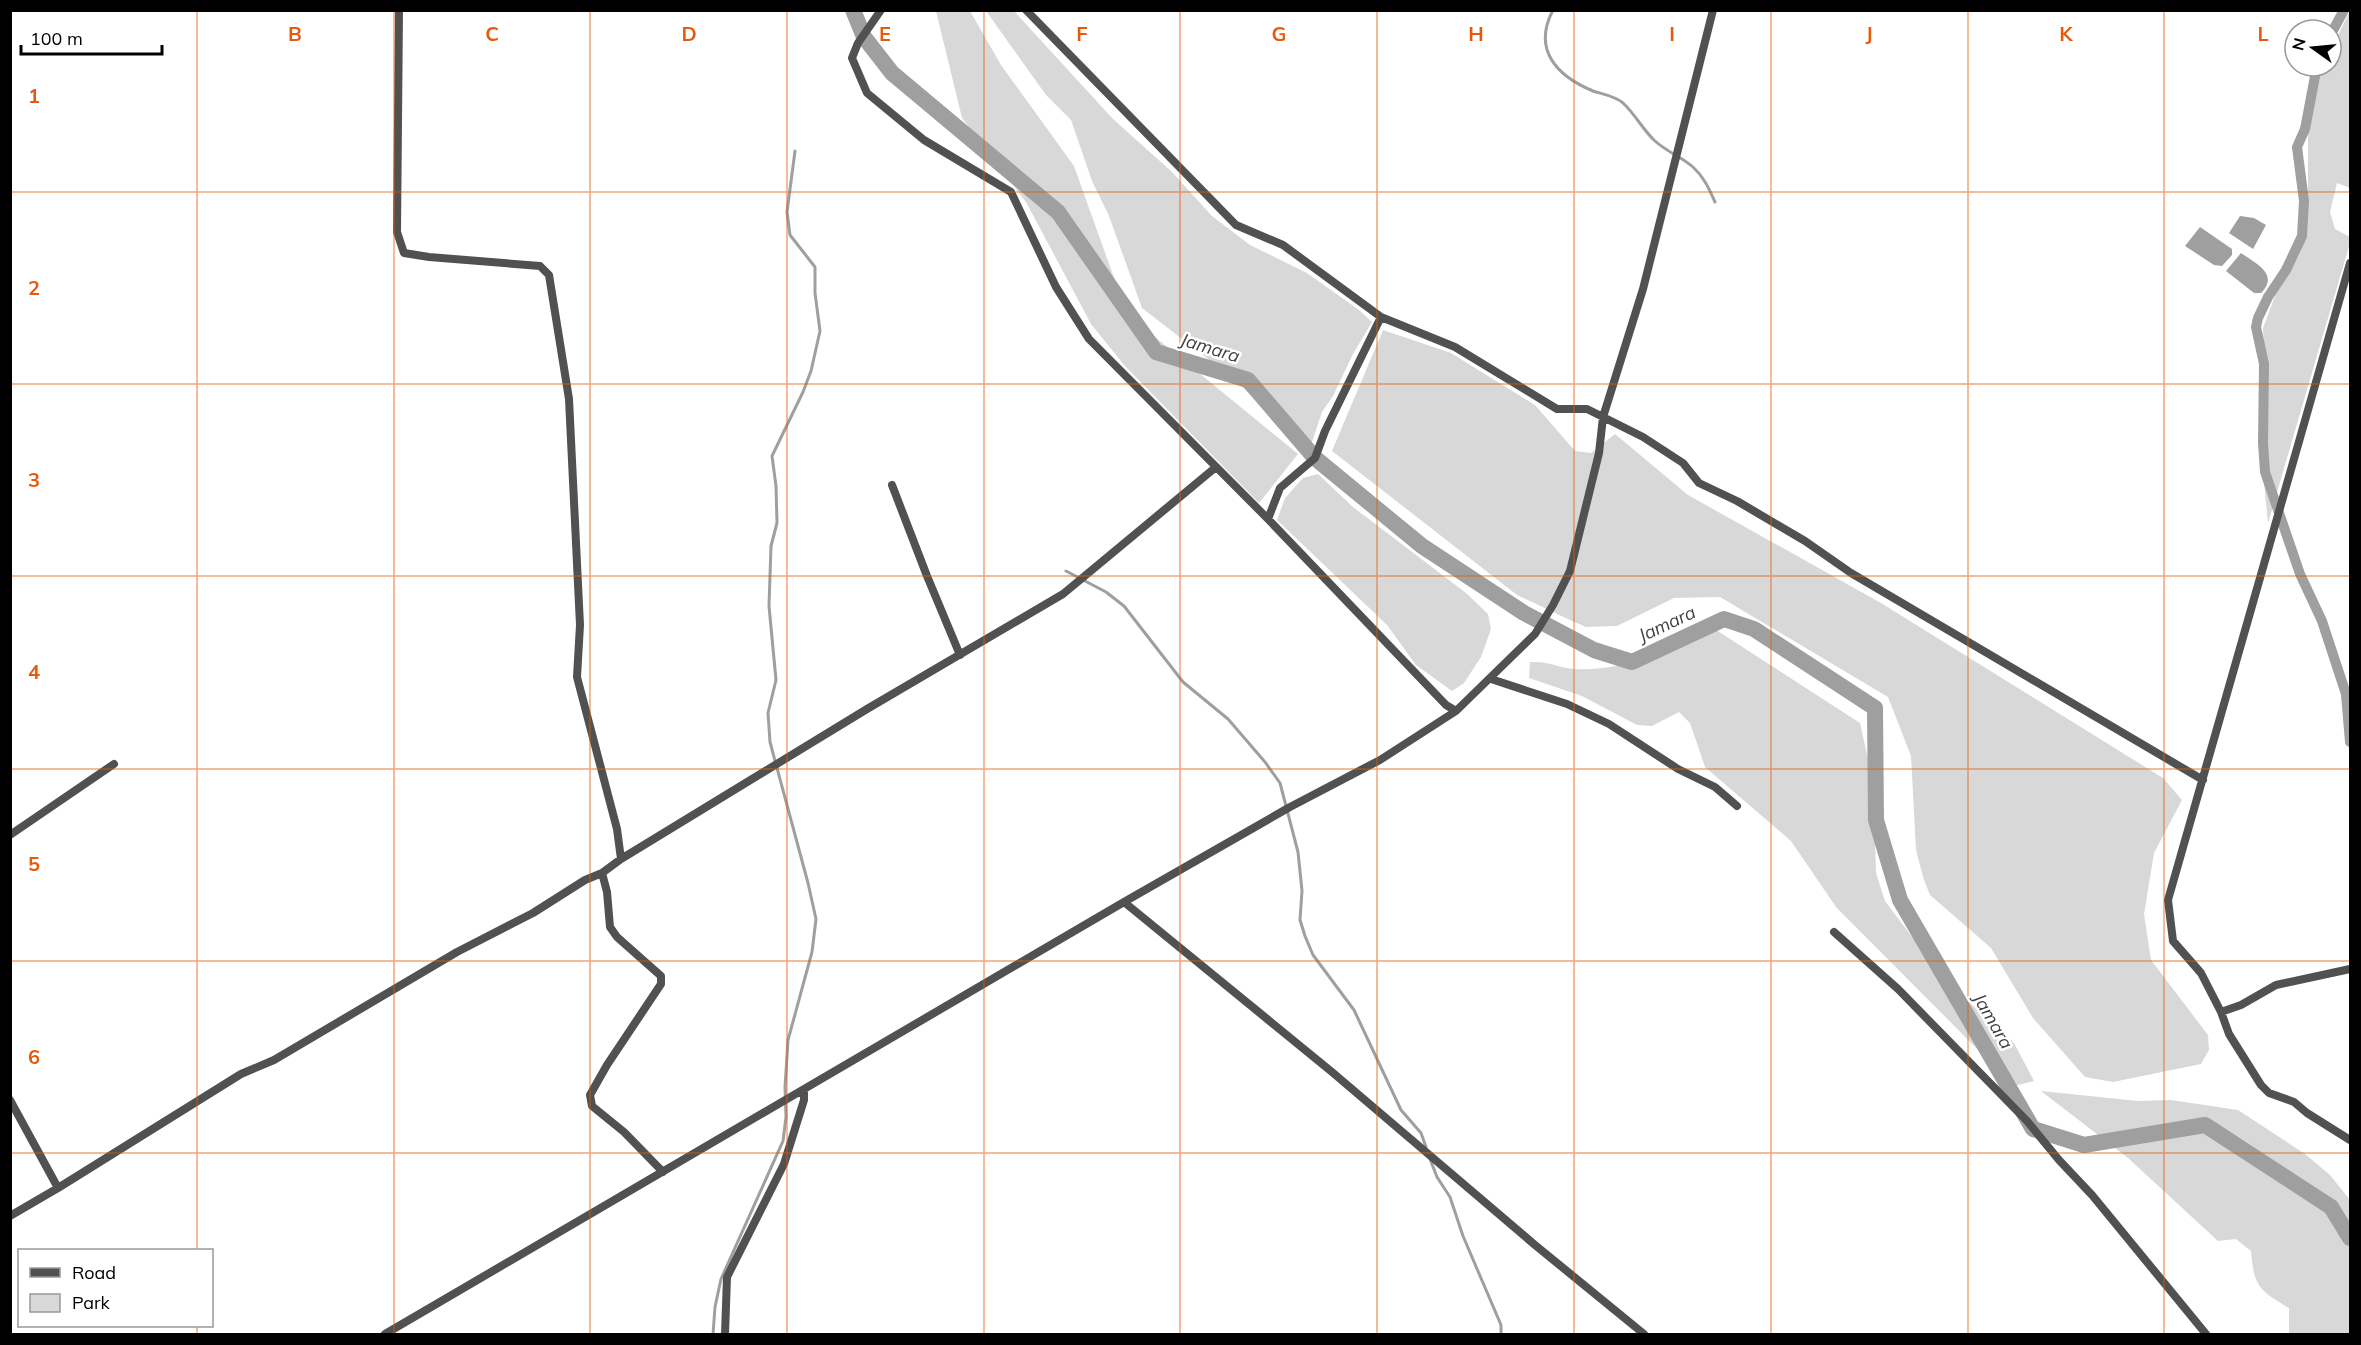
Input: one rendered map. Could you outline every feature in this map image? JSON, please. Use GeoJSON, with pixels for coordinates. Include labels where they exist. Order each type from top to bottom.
{"type":"FeatureCollection","features":[{"type":"Feature","properties":{"kind":"street"},"geometry":{"type":"LineString","coordinates":[[399,10],[397,232],[404,253],[540,266],[549,275],[569,399],[580,625],[577,676],[617,829],[621,859]]}},
{"type":"Feature","properties":{"kind":"street"},"geometry":{"type":"LineString","coordinates":[[881,10],[858,43],[852,58],[867,93],[924,140],[1011,192],[1056,287],[1089,339],[1268,519],[1446,705],[1456,711]]}},
{"type":"Feature","properties":{"kind":"street"},"geometry":{"type":"LineString","coordinates":[[1026,10],[1236,225],[1283,245],[1381,317],[1455,347],[1557,409],[1587,409],[1643,437],[1683,462],[1699,483],[1737,501],[1805,541],[1851,573],[2203,780]]}},
{"type":"Feature","properties":{"kind":"street"},"geometry":{"type":"LineString","coordinates":[[385,1335],[1125,902],[1290,807],[1380,760],[1456,711],[1491,679],[1535,634],[1570,571],[1599,453],[1603,417],[1643,289],[1713,10]]}},
{"type":"Feature","properties":{"kind":"street"},"geometry":{"type":"LineString","coordinates":[[2350,263],[2168,900],[2173,941],[2200,973],[2221,1012],[2229,1034],[2261,1085],[2269,1093],[2294,1102],[2307,1113],[2350,1140]]}},
{"type":"Feature","properties":{"kind":"street"},"geometry":{"type":"LineString","coordinates":[[1268,519],[1280,488],[1315,458],[1325,431],[1381,317]]}},
{"type":"Feature","properties":{"kind":"street"},"geometry":{"type":"LineString","coordinates":[[10,1216],[240,1074],[273,1060],[457,952],[533,913],[585,880],[602,873],[621,859],[1063,594],[1216,467]]}},
{"type":"Feature","properties":{"kind":"street"},"geometry":{"type":"LineString","coordinates":[[892,485],[960,654]]}},
{"type":"Feature","properties":{"kind":"street"},"geometry":{"type":"LineString","coordinates":[[1491,679],[1567,704],[1609,724],[1678,769],[1715,787],[1737,806]]}},
{"type":"Feature","properties":{"kind":"street"},"geometry":{"type":"LineString","coordinates":[[10,835],[114,764]]}},
{"type":"Feature","properties":{"kind":"street"},"geometry":{"type":"LineString","coordinates":[[602,873],[607,892],[610,927],[617,937],[661,976],[661,984],[607,1065],[589,1100],[592,1106],[624,1132],[663,1172]]}},
{"type":"Feature","properties":{"kind":"street"},"geometry":{"type":"LineString","coordinates":[[1125,902],[1644,1335]]}},
{"type":"Feature","properties":{"kind":"street"},"geometry":{"type":"LineString","coordinates":[[1834,932],[1898,988],[2027,1121],[2206,1335]]}},
{"type":"Feature","properties":{"kind":"street"},"geometry":{"type":"LineString","coordinates":[[2221,1012],[2241,1005],[2276,985],[2350,969]]}},
{"type":"Feature","properties":{"kind":"street"},"geometry":{"type":"LineString","coordinates":[[725,1335],[727,1277],[784,1164],[804,1100],[804,1089]]}},
{"type":"Feature","properties":{"kind":"street"},"geometry":{"type":"LineString","coordinates":[[10,1100],[58,1188]]}},
{"type":"Feature","properties":{"kind":"green space"},"geometry":{"type":"Polygon","coordinates":[[[936,11],[970,11],[1001,65],[1074,166],[1127,314],[1298,454],[1259,503],[1125,366],[1091,324],[1026,202],[962,118],[936,11]]]}},
{"type":"Feature","properties":{"kind":"green space"},"geometry":{"type":"Polygon","coordinates":[[[986,11],[1014,11],[1113,119],[1171,171],[1212,216],[1250,245],[1307,273],[1372,322],[1353,354],[1333,396],[1322,412],[1311,445],[1217,366],[1142,308],[1109,216],[1092,181],[1071,120],[1046,95],[986,11]]]}},
{"type":"Feature","properties":{"kind":"green space"},"geometry":{"type":"Polygon","coordinates":[[[2350,11],[2350,188],[2337,183],[2330,212],[2335,229],[2350,237],[2350,243],[2268,523],[2260,442],[2266,401],[2263,328],[2308,208],[2308,133],[2320,78],[2343,78],[2343,25],[2350,11]]]}},
{"type":"Feature","properties":{"kind":"green space"},"geometry":{"type":"Polygon","coordinates":[[[1383,330],[1451,353],[1535,405],[1575,451],[1591,453],[1615,434],[1688,495],[1881,603],[2163,778],[2182,800],[2154,853],[2144,914],[2151,960],[2208,1035],[2209,1050],[2201,1064],[2113,1082],[2085,1077],[2033,1018],[1991,948],[1930,895],[1916,850],[1911,756],[1888,697],[1720,597],[1674,598],[1617,626],[1586,627],[1572,621],[1517,595],[1332,451],[1383,330]]]}},
{"type":"Feature","properties":{"kind":"green space"},"geometry":{"type":"Polygon","coordinates":[[[1318,474],[1353,507],[1466,593],[1488,614],[1491,629],[1481,657],[1464,683],[1452,691],[1416,665],[1387,625],[1277,520],[1285,498],[1303,478],[1318,474]]]}},
{"type":"Feature","properties":{"kind":"green space"},"geometry":{"type":"Polygon","coordinates":[[[1710,626],[1860,723],[1873,782],[1876,873],[1885,901],[1944,979],[2014,1043],[2034,1081],[2014,1086],[1836,907],[1791,841],[1705,767],[1690,723],[1679,712],[1652,726],[1637,725],[1582,696],[1529,678],[1530,662],[1575,669],[1610,667],[1646,658],[1710,626]]]}},
{"type":"Feature","properties":{"kind":"green space"},"geometry":{"type":"Polygon","coordinates":[[[2041,1091],[2138,1101],[2171,1100],[2238,1110],[2305,1154],[2330,1175],[2350,1200],[2350,1334],[2289,1334],[2289,1308],[2265,1292],[2256,1280],[2251,1251],[2236,1239],[2218,1241],[2128,1158],[2041,1091]]]}},
{"type":"Feature","properties":{"kind":"shaded area"},"geometry":{"type":"Polygon","coordinates":[[[2240,216],[2254,218],[2266,225],[2253,249],[2229,233],[2240,216]]]}},
{"type":"Feature","properties":{"kind":"shaded area"},"geometry":{"type":"Polygon","coordinates":[[[2200,227],[2232,249],[2232,255],[2222,266],[2214,265],[2185,246],[2200,227]]]}},
{"type":"Feature","properties":{"kind":"shaded area"},"geometry":{"type":"Polygon","coordinates":[[[2241,253],[2258,265],[2267,275],[2266,286],[2261,293],[2254,293],[2226,271],[2241,253]]]}},
{"type":"Feature","properties":{"kind":"waterway","name":"Jamara"},"geometry":{"type":"LineString","coordinates":[[853,10],[864,37],[892,73],[1058,212],[1156,352],[1248,380],[1315,458],[1422,546],[1524,613],[1594,650],[1632,662],[1724,619],[1754,629],[1875,708],[1876,820],[1900,900],[2033,1129],[2084,1145],[2205,1125],[2331,1207],[2350,1238]]}},
{"type":"Feature","properties":{"kind":"waterway"},"geometry":{"type":"LineString","coordinates":[[1553,10],[1545,37],[1547,49],[1559,69],[1580,85],[1623,103],[1655,141],[1689,163],[1697,171],[1715,202]]}},
{"type":"Feature","properties":{"kind":"waterway"},"geometry":{"type":"LineString","coordinates":[[2340,18],[2344,10]]}},
{"type":"Feature","properties":{"kind":"waterway"},"geometry":{"type":"LineString","coordinates":[[2315,78],[2305,129],[2297,147],[2304,201],[2302,236],[2286,270],[2268,297],[2256,327],[2264,364],[2265,472],[2300,574],[2322,621],[2346,694],[2350,742]]}},
{"type":"Feature","properties":{"kind":"waterway"},"geometry":{"type":"LineString","coordinates":[[713,1334],[715,1307],[721,1279],[783,1141],[786,1117],[788,1040],[812,952],[816,919],[770,742],[768,713],[776,680],[769,606],[771,546],[777,523],[772,456],[803,392],[811,371],[820,331],[815,293],[815,267],[790,235],[787,212],[795,151]]}},
{"type":"Feature","properties":{"kind":"waterway"},"geometry":{"type":"LineString","coordinates":[[1066,571],[1106,592],[1124,606],[1183,682],[1228,719],[1280,783],[1298,852],[1302,891],[1300,920],[1305,936],[1313,955],[1354,1010],[1401,1110],[1421,1133],[1426,1147]]}},
{"type":"Feature","properties":{"kind":"waterway"},"geometry":{"type":"LineString","coordinates":[[1430,1159],[1437,1177],[1450,1197],[1463,1236],[1501,1325],[1501,1334]]}}]}
